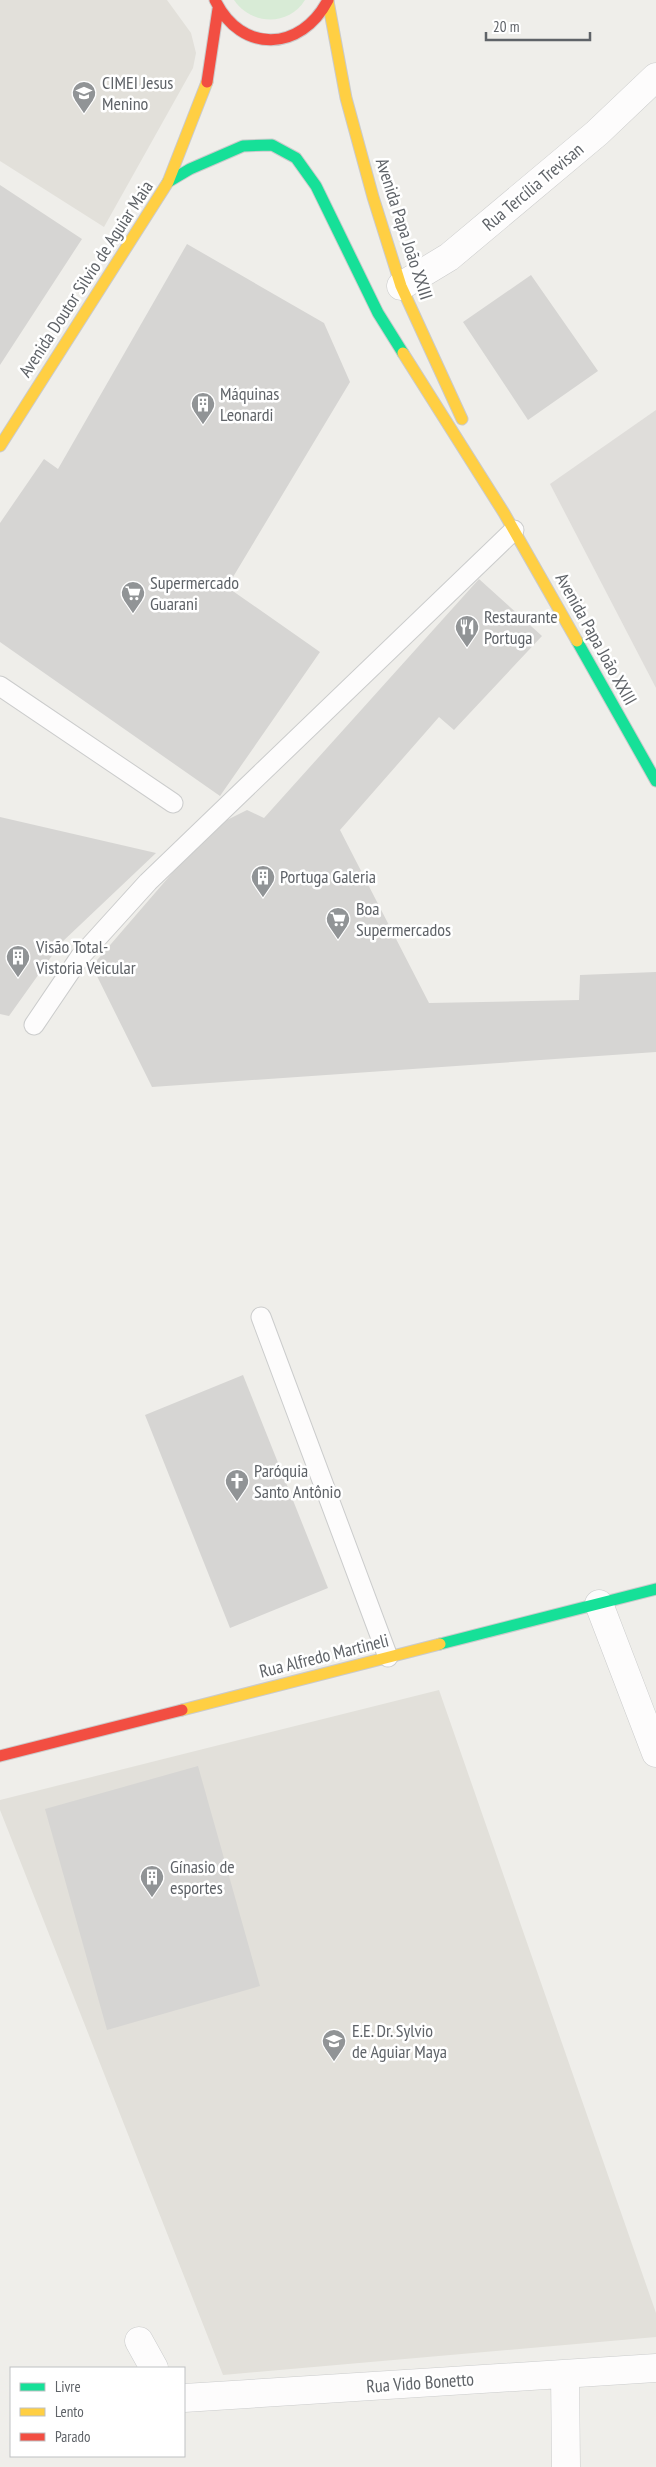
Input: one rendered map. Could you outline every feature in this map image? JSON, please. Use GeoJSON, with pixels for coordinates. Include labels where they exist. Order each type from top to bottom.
{"type":"FeatureCollection","features":[{"type":"Feature","properties":{"kind":"main road","name":"Avenida Papa João XXIII"},"geometry":{"type":"LineString","coordinates":[[216,5],[230,24],[247,35],[266,40],[285,38],[303,30],[318,17],[328,0]]}},
{"type":"Feature","properties":{"kind":"main road","name":"Avenida Papa João XXIII"},"geometry":{"type":"LineString","coordinates":[[328,0],[346,98],[372,197],[402,286],[504,513]]}},
{"type":"Feature","properties":{"kind":"main road","name":"Avenida Doutor Silvio de Aguiar Maia"},"geometry":{"type":"LineString","coordinates":[[0,446],[168,182],[207,81],[216,5]]}},
{"type":"Feature","properties":{"kind":"main road","name":"Avenida Papa João XXIII"},"geometry":{"type":"LineString","coordinates":[[272,145],[296,158],[316,186],[329,216],[378,312],[504,513],[656,781]]}},
{"type":"Feature","properties":{"kind":"main road","name":"Avenida Doutor Silvio de Aguiar Maia"},"geometry":{"type":"LineString","coordinates":[[168,182],[190,169],[243,146],[272,145]]}},
{"type":"Feature","properties":{"kind":"main road","name":"Rua Alfredo Martineli"},"geometry":{"type":"LineString","coordinates":[[0,1756],[656,1589]]}},
{"type":"Feature","properties":{"kind":"street","name":"Rua Tercília Trevisan"},"geometry":{"type":"LineString","coordinates":[[402,286],[449,257],[597,133],[656,77]]}},
{"type":"Feature","properties":{"kind":"street"},"geometry":{"type":"LineString","coordinates":[[599,1604],[656,1753]]}},
{"type":"Feature","properties":{"kind":"street"},"geometry":{"type":"LineString","coordinates":[[139,2341],[153,2367]]}},
{"type":"Feature","properties":{"kind":"street","name":"Rua Vido Bonetto"},"geometry":{"type":"LineString","coordinates":[[185,2398],[656,2368]]}},
{"type":"Feature","properties":{"kind":"street"},"geometry":{"type":"LineString","coordinates":[[565,2374],[566,2467]]}},
{"type":"Feature","properties":{"kind":"lane"},"geometry":{"type":"LineString","coordinates":[[34,1025],[80,957],[148,882],[514,530]]}},
{"type":"Feature","properties":{"kind":"lane"},"geometry":{"type":"LineString","coordinates":[[0,686],[173,803]]}},
{"type":"Feature","properties":{"kind":"lane"},"geometry":{"type":"LineString","coordinates":[[261,1317],[388,1657]]}},
{"type":"Feature","properties":{"kind":"shaded area","name":"CIMEI Jesus Menino"},"geometry":{"type":"Polygon","coordinates":[[[0,0],[167,0],[191,33],[196,53],[193,68],[104,227],[0,161],[0,0]]]}},
{"type":"Feature","properties":{"kind":"shaded area"},"geometry":{"type":"Polygon","coordinates":[[[656,410],[656,688],[550,484],[656,410]]]}},
{"type":"Feature","properties":{"kind":"shaded area","name":"E.E. Dr. Sylvio de Aguiar Maya"},"geometry":{"type":"Polygon","coordinates":[[[439,1690],[656,2313],[656,2337],[223,2375],[0,1810],[0,1800],[439,1690]]]}},
{"type":"Feature","properties":{"kind":"green space"},"geometry":{"type":"Polygon","coordinates":[[[234,0],[305,0],[298,9],[289,15],[270,20],[250,14],[234,0]]]}},
{"type":"Feature","properties":{"kind":"building"},"geometry":{"type":"Polygon","coordinates":[[[0,185],[82,239],[0,365],[0,185]]]}},
{"type":"Feature","properties":{"kind":"building"},"geometry":{"type":"Polygon","coordinates":[[[187,244],[324,323],[350,382],[227,587],[320,652],[220,796],[0,642],[0,523],[44,459],[58,469],[187,244]]]}},
{"type":"Feature","properties":{"kind":"building"},"geometry":{"type":"Polygon","coordinates":[[[531,275],[598,371],[528,420],[463,322],[531,275]]]}},
{"type":"Feature","properties":{"kind":"building","name":"Portuga Galeria"},"geometry":{"type":"Polygon","coordinates":[[[479,579],[542,636],[454,730],[439,717],[340,830],[429,1003],[579,1000],[580,975],[656,972],[656,1052],[152,1087],[92,966],[211,828],[247,810],[264,818],[479,579]]]}},
{"type":"Feature","properties":{"kind":"building"},"geometry":{"type":"Polygon","coordinates":[[[0,817],[156,853],[61,943],[9,1016],[0,1014],[0,817]]]}},
{"type":"Feature","properties":{"kind":"building","name":"Paróquia Santo Antônio"},"geometry":{"type":"Polygon","coordinates":[[[243,1375],[328,1588],[230,1628],[145,1415],[243,1375]]]}},
{"type":"Feature","properties":{"kind":"building","name":"Gínasio de esportes"},"geometry":{"type":"Polygon","coordinates":[[[198,1766],[260,1986],[107,2030],[45,1809],[198,1766]]]}},
{"type":"Feature","properties":{"kind":"traffic: fast"},"geometry":{"type":"LineString","coordinates":[[168,182],[190,169],[243,146],[272,145],[296,158],[316,186],[378,313],[403,353]]}},
{"type":"Feature","properties":{"kind":"traffic: fast"},"geometry":{"type":"LineString","coordinates":[[577,641],[656,781]]}},
{"type":"Feature","properties":{"kind":"traffic: fast"},"geometry":{"type":"LineString","coordinates":[[440,1644],[656,1589]]}},
{"type":"Feature","properties":{"kind":"traffic: slow"},"geometry":{"type":"LineString","coordinates":[[328,1],[346,98],[373,197],[401,286],[462,419]]}},
{"type":"Feature","properties":{"kind":"traffic: slow"},"geometry":{"type":"LineString","coordinates":[[0,446],[168,182],[207,82]]}},
{"type":"Feature","properties":{"kind":"traffic: slow"},"geometry":{"type":"LineString","coordinates":[[403,353],[504,513],[577,641]]}},
{"type":"Feature","properties":{"kind":"traffic: slow"},"geometry":{"type":"LineString","coordinates":[[182,1710],[440,1644]]}},
{"type":"Feature","properties":{"kind":"traffic: jam"},"geometry":{"type":"LineString","coordinates":[[215,0],[226,18],[240,30],[255,37],[271,40],[287,37],[303,30],[316,17],[328,0]]}},
{"type":"Feature","properties":{"kind":"traffic: jam"},"geometry":{"type":"LineString","coordinates":[[207,82],[218,9]]}},
{"type":"Feature","properties":{"kind":"traffic: jam"},"geometry":{"type":"LineString","coordinates":[[0,1756],[182,1710]]}},
{"type":"Feature","properties":{"kind":"place","name":"CIMEI Jesus Menino"},"geometry":{"type":"Point","coordinates":[84,114]}},
{"type":"Feature","properties":{"kind":"place","name":"Máquinas Leonardi"},"geometry":{"type":"Point","coordinates":[203,425]}},
{"type":"Feature","properties":{"kind":"place","name":"Supermercado Guarani"},"geometry":{"type":"Point","coordinates":[133,614]}},
{"type":"Feature","properties":{"kind":"place","name":"Restaurante Portuga"},"geometry":{"type":"Point","coordinates":[467,648]}},
{"type":"Feature","properties":{"kind":"place","name":"Portuga Galeria"},"geometry":{"type":"Point","coordinates":[263,898]}},
{"type":"Feature","properties":{"kind":"place","name":"Boa Supermercados"},"geometry":{"type":"Point","coordinates":[338,940]}},
{"type":"Feature","properties":{"kind":"place","name":"Visão Total- Vistoria Veicular"},"geometry":{"type":"Point","coordinates":[18,978]}},
{"type":"Feature","properties":{"kind":"place","name":"Paróquia Santo Antônio"},"geometry":{"type":"Point","coordinates":[237,1502]}},
{"type":"Feature","properties":{"kind":"place","name":"Gínasio de esportes"},"geometry":{"type":"Point","coordinates":[152,1898]}},
{"type":"Feature","properties":{"kind":"place","name":"E.E. Dr. Sylvio de Aguiar Maya"},"geometry":{"type":"Point","coordinates":[334,2062]}}]}
